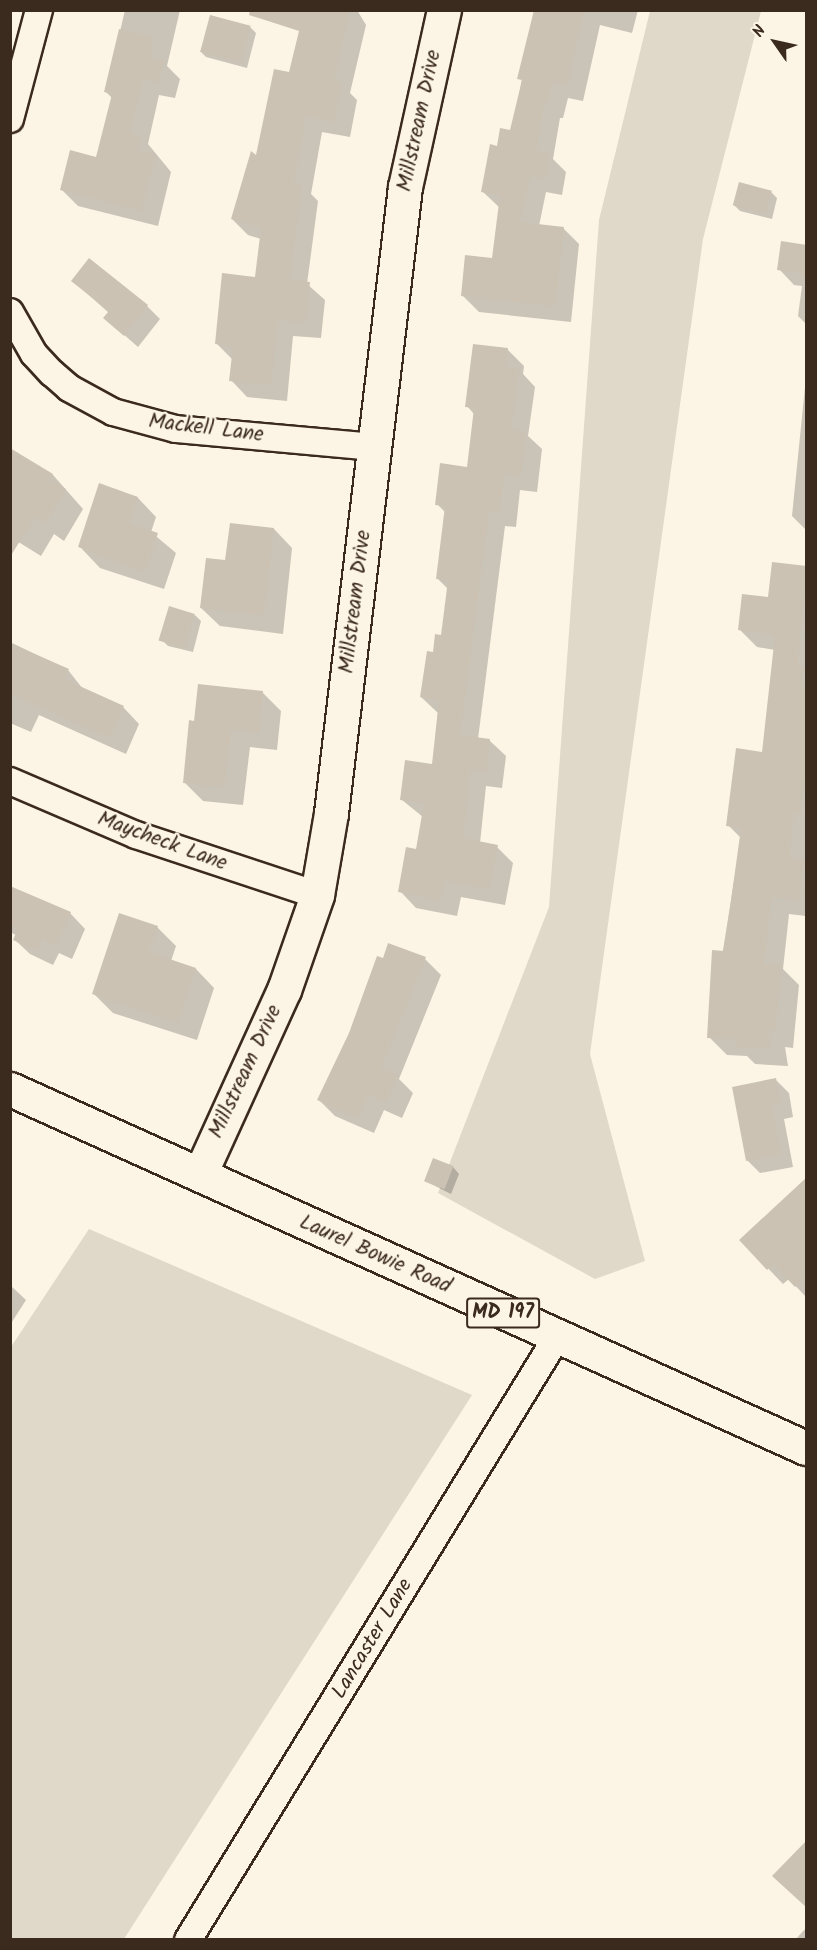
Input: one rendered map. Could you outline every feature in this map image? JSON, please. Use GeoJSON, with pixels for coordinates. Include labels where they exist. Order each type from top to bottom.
{"type":"FeatureCollection","features":[{"type":"Feature","properties":{"kind":"street"},"geometry":{"type":"LineString","coordinates":[[10,119],[39,10]]}},
{"type":"Feature","properties":{"kind":"street","name":"Millstream Drive"},"geometry":{"type":"LineString","coordinates":[[200,1174],[284,990],[317,895],[331,813],[405,187],[444,10]]}},
{"type":"Feature","properties":{"kind":"street","name":"Mackell Lane"},"geometry":{"type":"LineString","coordinates":[[10,312],[34,354],[52,373],[69,388],[113,412],[176,429],[375,447]]}},
{"type":"Feature","properties":{"kind":"street","name":"Maycheck Lane"},"geometry":{"type":"LineString","coordinates":[[10,781],[136,835],[317,895]]}},
{"type":"Feature","properties":{"kind":"street","name":"Laurel Bowie Road"},"geometry":{"type":"LineString","coordinates":[[10,1089],[556,1337],[807,1448]]}},
{"type":"Feature","properties":{"kind":"street","name":"Lancaster Lane"},"geometry":{"type":"LineString","coordinates":[[188,1940],[556,1337]]}},
{"type":"Feature","properties":{"kind":"shaded area"},"geometry":{"type":"Polygon","coordinates":[[[650,11],[761,11],[703,239],[590,1054],[645,1261],[595,1279],[438,1193],[549,907],[599,220],[650,11]]]}},
{"type":"Feature","properties":{"kind":"shaded area"},"geometry":{"type":"Polygon","coordinates":[[[89,1229],[472,1395],[124,1939],[11,1939],[11,1347],[89,1229]]]}},
{"type":"Feature","properties":{"kind":"building"},"geometry":{"type":"Polygon","coordinates":[[[250,10],[350,10],[334,81],[342,82],[334,122],[306,116],[294,183],[302,184],[290,280],[310,282],[306,323],[278,320],[271,385],[229,381],[233,346],[215,344],[222,273],[255,277],[261,228],[231,219],[251,151],[256,155],[274,69],[289,72],[299,31],[249,15],[250,10]]]}},
{"type":"Feature","properties":{"kind":"building"},"geometry":{"type":"Polygon","coordinates":[[[534,10],[584,10],[567,86],[552,82],[547,103],[544,102],[536,151],[551,154],[546,179],[530,176],[520,222],[564,227],[555,306],[461,296],[465,255],[492,258],[500,195],[481,192],[490,144],[497,146],[500,128],[510,130],[522,80],[517,79],[534,10]]]}},
{"type":"Feature","properties":{"kind":"building"},"geometry":{"type":"Polygon","coordinates":[[[210,15],[251,26],[241,63],[200,52],[210,15]]]}},
{"type":"Feature","properties":{"kind":"building"},"geometry":{"type":"Polygon","coordinates":[[[119,29],[154,37],[150,57],[164,61],[159,83],[143,79],[130,133],[141,136],[137,150],[156,154],[141,211],[60,190],[70,150],[96,157],[112,94],[104,92],[119,29]]]}},
{"type":"Feature","properties":{"kind":"building"},"geometry":{"type":"Polygon","coordinates":[[[739,182],[772,191],[766,214],[733,205],[739,182]]]}},
{"type":"Feature","properties":{"kind":"building"},"geometry":{"type":"Polygon","coordinates":[[[781,241],[807,245],[807,274],[777,270],[781,241]]]}},
{"type":"Feature","properties":{"kind":"building"},"geometry":{"type":"Polygon","coordinates":[[[89,258],[148,305],[124,336],[103,318],[109,311],[71,281],[89,258]]]}},
{"type":"Feature","properties":{"kind":"building"},"geometry":{"type":"Polygon","coordinates":[[[473,344],[508,348],[506,367],[519,369],[511,430],[526,432],[521,476],[504,474],[500,512],[489,511],[460,735],[490,739],[486,772],[470,770],[463,838],[498,845],[489,889],[445,881],[441,900],[398,892],[406,847],[416,849],[424,803],[400,800],[405,760],[432,764],[439,700],[420,697],[427,651],[433,652],[435,634],[441,635],[448,580],[436,579],[445,506],[435,505],[440,463],[467,467],[474,408],[465,407],[473,344]]]}},
{"type":"Feature","properties":{"kind":"building"},"geometry":{"type":"Polygon","coordinates":[[[10,448],[53,474],[50,480],[66,489],[45,523],[35,517],[10,557],[10,448]]]}},
{"type":"Feature","properties":{"kind":"building"},"geometry":{"type":"Polygon","coordinates":[[[99,483],[138,497],[129,523],[158,533],[145,572],[78,547],[99,483]]]}},
{"type":"Feature","properties":{"kind":"building"},"geometry":{"type":"Polygon","coordinates":[[[230,523],[274,528],[264,615],[200,608],[206,558],[225,560],[230,523]]]}},
{"type":"Feature","properties":{"kind":"building"},"geometry":{"type":"Polygon","coordinates":[[[772,562],[807,566],[797,666],[804,667],[801,686],[807,687],[807,762],[800,814],[794,813],[789,858],[804,859],[799,900],[771,897],[764,964],[782,965],[775,1031],[768,1030],[771,1049],[736,1047],[736,1039],[707,1038],[712,950],[724,951],[741,828],[726,826],[736,748],[762,752],[775,635],[738,630],[742,594],[768,597],[772,562]]]}},
{"type":"Feature","properties":{"kind":"building"},"geometry":{"type":"Polygon","coordinates":[[[169,606],[195,614],[184,648],[158,640],[169,606]]]}},
{"type":"Feature","properties":{"kind":"building"},"geometry":{"type":"Polygon","coordinates":[[[10,643],[69,669],[64,679],[124,706],[110,738],[10,694],[10,643]]]}},
{"type":"Feature","properties":{"kind":"building"},"geometry":{"type":"Polygon","coordinates":[[[198,684],[263,691],[259,732],[231,729],[224,787],[183,783],[189,720],[194,721],[198,684]]]}},
{"type":"Feature","properties":{"kind":"building"},"geometry":{"type":"Polygon","coordinates":[[[10,886],[71,912],[56,945],[43,939],[38,951],[13,940],[18,928],[10,924],[10,886]]]}},
{"type":"Feature","properties":{"kind":"building"},"geometry":{"type":"Polygon","coordinates":[[[119,913],[158,926],[149,952],[196,968],[178,1023],[92,994],[119,913]]]}},
{"type":"Feature","properties":{"kind":"building"},"geometry":{"type":"Polygon","coordinates":[[[388,943],[426,957],[381,1068],[398,1075],[386,1102],[368,1095],[357,1118],[317,1100],[349,1033],[377,956],[383,958],[388,943]]]}},
{"type":"Feature","properties":{"kind":"building"},"geometry":{"type":"Polygon","coordinates":[[[776,1078],[781,1104],[772,1106],[781,1154],[746,1161],[732,1087],[776,1078]]]}},
{"type":"Feature","properties":{"kind":"building"},"geometry":{"type":"Polygon","coordinates":[[[433,1158],[454,1166],[445,1189],[424,1181],[433,1158]]]}},
{"type":"Feature","properties":{"kind":"building"},"geometry":{"type":"Polygon","coordinates":[[[807,1177],[807,1276],[795,1287],[773,1264],[767,1270],[739,1240],[807,1177]]]}},
{"type":"Feature","properties":{"kind":"building"},"geometry":{"type":"Polygon","coordinates":[[[807,1840],[807,1908],[772,1876],[807,1840]]]}}]}
